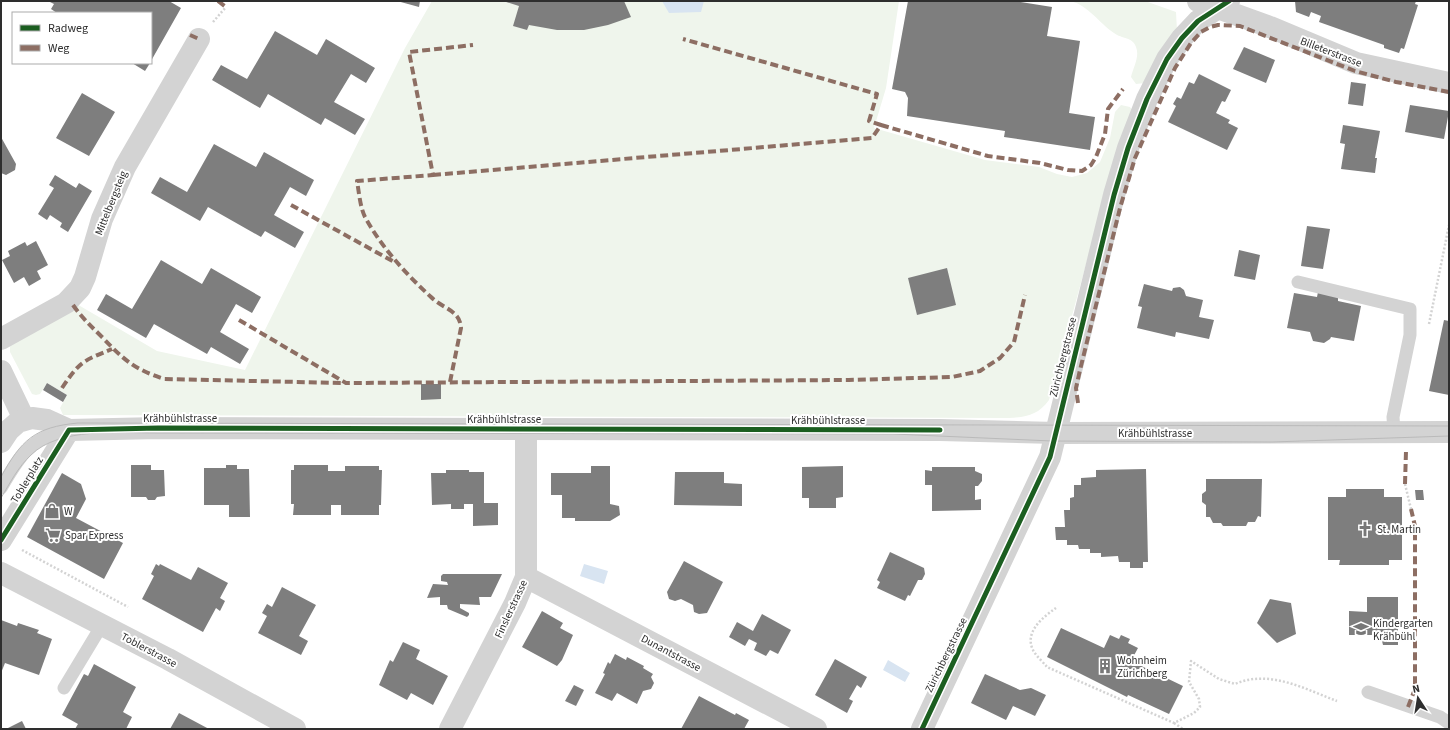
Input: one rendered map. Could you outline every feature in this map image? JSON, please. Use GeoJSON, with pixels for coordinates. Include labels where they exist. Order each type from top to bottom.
{"type":"FeatureCollection","features":[{"type":"Feature","properties":{"kind":"street","name":"Billeterstrasse"},"geometry":{"type":"LineString","coordinates":[[1215,3],[1356,63],[1449,83]]}},
{"type":"Feature","properties":{"kind":"street","name":"Zürichbergstrasse"},"geometry":{"type":"LineString","coordinates":[[922,729],[1050,457],[1114,195],[1128,148],[1147,101],[1167,59],[1188,31],[1215,3]]}},
{"type":"Feature","properties":{"kind":"street","name":"Mittelbergsteig"},"geometry":{"type":"LineString","coordinates":[[1,339],[66,303],[80,288],[85,278],[102,219],[125,167],[199,39]]}},
{"type":"Feature","properties":{"kind":"street"},"geometry":{"type":"LineString","coordinates":[[1,371],[24,419]]}},
{"type":"Feature","properties":{"kind":"street"},"geometry":{"type":"LineString","coordinates":[[1,442],[9,430],[24,419],[47,420],[69,430]]}},
{"type":"Feature","properties":{"kind":"street","name":"Krähbühlstrasse"},"geometry":{"type":"LineString","coordinates":[[69,430],[158,428],[940,430],[1056,432],[1449,432]]}},
{"type":"Feature","properties":{"kind":"street","name":"Finslerstrasse"},"geometry":{"type":"LineString","coordinates":[[450,729],[515,603],[526,577],[526,429]]}},
{"type":"Feature","properties":{"kind":"street","name":"Toblerplatz"},"geometry":{"type":"LineString","coordinates":[[8,543],[69,430]]}},
{"type":"Feature","properties":{"kind":"street","name":"Toblerstrasse"},"geometry":{"type":"LineString","coordinates":[[1,573],[102,625],[295,729]]}},
{"type":"Feature","properties":{"kind":"street","name":"Dunantstrasse"},"geometry":{"type":"LineString","coordinates":[[526,577],[816,729]]}},
{"type":"Feature","properties":{"kind":"lane"},"geometry":{"type":"LineString","coordinates":[[1298,282],[1410,309],[1410,335],[1393,417],[1394,432]]}},
{"type":"Feature","properties":{"kind":"lane","name":"Toblerplatz"},"geometry":{"type":"LineString","coordinates":[[1,488],[18,460],[28,448],[45,436],[69,430]]}},
{"type":"Feature","properties":{"kind":"lane"},"geometry":{"type":"LineString","coordinates":[[64,688],[102,625]]}},
{"type":"Feature","properties":{"kind":"lane"},"geometry":{"type":"LineString","coordinates":[[1368,692],[1440,717],[1449,723]]}},
{"type":"Feature","properties":{"kind":"path"},"geometry":{"type":"LineString","coordinates":[[1429,325],[1449,225]]}},
{"type":"Feature","properties":{"kind":"path"},"geometry":{"type":"LineString","coordinates":[[1405,484],[1411,509]]}},
{"type":"Feature","properties":{"kind":"path"},"geometry":{"type":"LineString","coordinates":[[8,543],[128,607]]}},
{"type":"Feature","properties":{"kind":"path"},"geometry":{"type":"LineString","coordinates":[[1056,608],[1041,619],[1031,637],[1033,650],[1047,667],[1174,723],[1183,729]]}},
{"type":"Feature","properties":{"kind":"path"},"geometry":{"type":"LineString","coordinates":[[1174,723],[1194,713],[1200,707],[1199,699],[1189,682],[1191,661],[1219,679],[1235,684],[1245,679],[1282,679],[1337,701]]}},
{"type":"Feature","properties":{"kind":"shaded area"},"geometry":{"type":"Polygon","coordinates":[[[432,1],[899,1],[886,88],[874,128],[985,160],[1039,167],[1057,174],[1072,177],[1087,173],[1100,162],[1110,138],[1115,112],[1121,105],[1130,107],[1132,110],[1100,213],[1049,400],[1041,409],[1032,414],[1009,418],[63,415],[60,408],[67,395],[47,383],[40,394],[32,394],[10,352],[10,344],[75,303],[157,351],[245,370],[405,48],[432,1]]]}},
{"type":"Feature","properties":{"kind":"shaded area"},"geometry":{"type":"Polygon","coordinates":[[[662,1],[704,1],[701,12],[669,13],[662,1]]]}},
{"type":"Feature","properties":{"kind":"shaded area"},"geometry":{"type":"Polygon","coordinates":[[[1070,1],[1145,1],[1176,12],[1177,31],[1145,83],[1136,84],[1131,77],[1137,55],[1135,44],[1132,41],[1114,33],[1082,6],[1070,1]]]}},
{"type":"Feature","properties":{"kind":"shaded area"},"geometry":{"type":"Polygon","coordinates":[[[584,564],[608,571],[604,584],[580,576],[584,564]]]}},
{"type":"Feature","properties":{"kind":"shaded area"},"geometry":{"type":"Polygon","coordinates":[[[888,660],[910,673],[905,682],[883,670],[888,660]]]}},
{"type":"Feature","properties":{"kind":"building"},"geometry":{"type":"Polygon","coordinates":[[[48,1],[169,1],[181,8],[152,59],[152,12],[56,12],[51,9],[54,4],[48,1]]]}},
{"type":"Feature","properties":{"kind":"building"},"geometry":{"type":"Polygon","coordinates":[[[397,1],[420,1],[419,7],[397,1]]]}},
{"type":"Feature","properties":{"kind":"building"},"geometry":{"type":"Polygon","coordinates":[[[503,1],[624,1],[631,17],[608,25],[584,30],[557,30],[529,25],[527,30],[513,26],[519,6],[503,1]]]}},
{"type":"Feature","properties":{"kind":"building"},"geometry":{"type":"Polygon","coordinates":[[[908,1],[1015,1],[1052,7],[1047,36],[1080,41],[1069,113],[1095,117],[1090,150],[1004,137],[1005,131],[907,116],[908,98],[905,92],[892,89],[908,1]]]}},
{"type":"Feature","properties":{"kind":"building"},"geometry":{"type":"Polygon","coordinates":[[[1295,1],[1416,1],[1415,4],[1418,5],[1404,49],[1401,48],[1399,53],[1384,48],[1384,45],[1319,22],[1321,16],[1311,12],[1309,17],[1296,12],[1295,1]]]}},
{"type":"Feature","properties":{"kind":"building"},"geometry":{"type":"Polygon","coordinates":[[[275,31],[317,55],[326,39],[375,68],[366,83],[351,74],[334,102],[365,119],[355,135],[325,118],[321,125],[268,94],[260,108],[212,80],[221,65],[247,79],[275,31]]]}},
{"type":"Feature","properties":{"kind":"building"},"geometry":{"type":"Polygon","coordinates":[[[1244,47],[1275,60],[1266,83],[1233,69],[1244,47]]]}},
{"type":"Feature","properties":{"kind":"building"},"geometry":{"type":"Polygon","coordinates":[[[134,64],[149,64],[145,71],[134,64]]]}},
{"type":"Feature","properties":{"kind":"building"},"geometry":{"type":"Polygon","coordinates":[[[1199,74],[1231,90],[1225,102],[1222,101],[1216,113],[1230,120],[1228,123],[1238,128],[1227,150],[1168,122],[1176,106],[1173,104],[1177,97],[1181,99],[1189,82],[1194,84],[1199,74]]]}},
{"type":"Feature","properties":{"kind":"building"},"geometry":{"type":"Polygon","coordinates":[[[1351,82],[1366,84],[1363,106],[1348,104],[1351,82]]]}},
{"type":"Feature","properties":{"kind":"building"},"geometry":{"type":"Polygon","coordinates":[[[82,93],[115,112],[89,156],[56,138],[82,93]]]}},
{"type":"Feature","properties":{"kind":"building"},"geometry":{"type":"Polygon","coordinates":[[[1410,105],[1449,111],[1444,139],[1405,132],[1410,105]]]}},
{"type":"Feature","properties":{"kind":"building"},"geometry":{"type":"Polygon","coordinates":[[[1343,125],[1380,131],[1375,158],[1377,158],[1375,173],[1341,169],[1345,144],[1340,143],[1343,125]]]}},
{"type":"Feature","properties":{"kind":"building"},"geometry":{"type":"Polygon","coordinates":[[[1,137],[16,164],[15,170],[6,175],[1,173],[1,137]]]}},
{"type":"Feature","properties":{"kind":"building"},"geometry":{"type":"Polygon","coordinates":[[[214,144],[256,167],[264,152],[314,180],[306,196],[290,187],[274,215],[304,232],[295,248],[265,231],[261,237],[208,207],[200,221],[151,193],[160,177],[187,192],[214,144]]]}},
{"type":"Feature","properties":{"kind":"building"},"geometry":{"type":"Polygon","coordinates":[[[55,175],[76,188],[79,183],[92,191],[68,232],[60,227],[62,223],[50,215],[47,220],[38,214],[54,188],[49,185],[55,175]]]}},
{"type":"Feature","properties":{"kind":"building"},"geometry":{"type":"Polygon","coordinates":[[[1307,226],[1330,229],[1323,269],[1301,266],[1307,226]]]}},
{"type":"Feature","properties":{"kind":"building"},"geometry":{"type":"Polygon","coordinates":[[[36,241],[48,265],[37,271],[41,279],[29,286],[24,277],[14,283],[2,260],[10,256],[8,251],[25,242],[27,246],[36,241]]]}},
{"type":"Feature","properties":{"kind":"building"},"geometry":{"type":"Polygon","coordinates":[[[1239,250],[1260,255],[1255,280],[1234,276],[1239,250]]]}},
{"type":"Feature","properties":{"kind":"building"},"geometry":{"type":"Polygon","coordinates":[[[161,260],[202,284],[211,268],[261,297],[252,313],[236,304],[220,332],[249,349],[240,364],[211,347],[207,354],[154,324],[146,338],[97,310],[106,294],[132,309],[161,260]]]}},
{"type":"Feature","properties":{"kind":"building"},"geometry":{"type":"Polygon","coordinates":[[[947,268],[956,305],[917,315],[908,278],[947,268]]]}},
{"type":"Feature","properties":{"kind":"building"},"geometry":{"type":"Polygon","coordinates":[[[1144,284],[1172,291],[1173,288],[1180,287],[1184,290],[1186,296],[1203,300],[1199,317],[1214,320],[1209,339],[1176,332],[1175,337],[1137,328],[1142,307],[1138,306],[1144,284]]]}},
{"type":"Feature","properties":{"kind":"building"},"geometry":{"type":"Polygon","coordinates":[[[1318,292],[1338,296],[1338,301],[1361,306],[1354,341],[1331,337],[1324,343],[1313,341],[1310,332],[1287,328],[1294,293],[1317,297],[1318,292]]]}},
{"type":"Feature","properties":{"kind":"building"},"geometry":{"type":"Polygon","coordinates":[[[1444,320],[1449,321],[1449,395],[1429,391],[1444,320]]]}},
{"type":"Feature","properties":{"kind":"building"},"geometry":{"type":"Polygon","coordinates":[[[47,383],[67,395],[63,402],[43,390],[47,383]]]}},
{"type":"Feature","properties":{"kind":"building"},"geometry":{"type":"Polygon","coordinates":[[[421,384],[441,384],[441,399],[421,400],[421,384]]]}},
{"type":"Feature","properties":{"kind":"building"},"geometry":{"type":"Polygon","coordinates":[[[131,465],[151,465],[151,470],[164,470],[165,496],[157,497],[155,500],[148,500],[146,497],[131,497],[131,465]]]}},
{"type":"Feature","properties":{"kind":"building"},"geometry":{"type":"Polygon","coordinates":[[[226,465],[237,465],[237,469],[249,469],[250,517],[229,517],[229,505],[204,505],[204,468],[226,468],[226,465]]]}},
{"type":"Feature","properties":{"kind":"building"},"geometry":{"type":"Polygon","coordinates":[[[294,465],[328,465],[328,471],[345,471],[345,466],[379,466],[379,470],[382,470],[381,505],[379,505],[379,515],[341,515],[341,505],[331,505],[331,515],[293,515],[294,504],[291,504],[291,470],[294,470],[294,465]]]}},
{"type":"Feature","properties":{"kind":"building"},"geometry":{"type":"Polygon","coordinates":[[[591,466],[610,466],[610,504],[619,506],[620,515],[610,521],[575,521],[575,518],[562,518],[562,495],[551,495],[551,473],[591,473],[591,466]]]}},
{"type":"Feature","properties":{"kind":"building"},"geometry":{"type":"Polygon","coordinates":[[[843,466],[843,497],[836,498],[836,508],[809,508],[809,498],[802,498],[802,467],[843,466]]]}},
{"type":"Feature","properties":{"kind":"building"},"geometry":{"type":"Polygon","coordinates":[[[932,467],[975,467],[975,471],[982,474],[982,481],[978,486],[975,486],[975,500],[981,499],[981,510],[932,511],[932,485],[925,485],[925,470],[932,471],[932,467]]]}},
{"type":"Feature","properties":{"kind":"building"},"geometry":{"type":"Polygon","coordinates":[[[1146,469],[1148,562],[1143,562],[1143,568],[1130,568],[1130,562],[1119,562],[1118,556],[1101,557],[1101,553],[1090,553],[1090,549],[1079,549],[1078,545],[1067,545],[1067,540],[1056,540],[1055,527],[1065,527],[1064,510],[1070,510],[1070,498],[1074,497],[1074,485],[1081,485],[1081,478],[1096,477],[1096,470],[1146,469]]]}},
{"type":"Feature","properties":{"kind":"building"},"geometry":{"type":"Polygon","coordinates":[[[446,470],[469,470],[469,472],[484,472],[484,503],[498,503],[498,525],[473,526],[473,504],[464,504],[464,509],[451,509],[451,504],[432,505],[431,473],[446,473],[446,470]]]}},
{"type":"Feature","properties":{"kind":"building"},"geometry":{"type":"Polygon","coordinates":[[[675,472],[724,472],[724,483],[742,484],[742,506],[674,505],[675,472]]]}},
{"type":"Feature","properties":{"kind":"building"},"geometry":{"type":"Polygon","coordinates":[[[62,473],[81,484],[86,499],[76,518],[123,543],[104,579],[27,537],[62,473]]]}},
{"type":"Feature","properties":{"kind":"building"},"geometry":{"type":"Polygon","coordinates":[[[1206,479],[1262,479],[1261,517],[1258,516],[1255,522],[1248,522],[1246,526],[1223,526],[1221,523],[1213,523],[1210,517],[1206,517],[1206,505],[1202,502],[1202,494],[1206,491],[1206,479]]]}},
{"type":"Feature","properties":{"kind":"building","name":"St. Martin"},"geometry":{"type":"Polygon","coordinates":[[[1346,489],[1384,489],[1384,497],[1402,497],[1402,560],[1389,560],[1389,565],[1339,565],[1340,560],[1328,560],[1328,497],[1346,497],[1346,489]]]}},
{"type":"Feature","properties":{"kind":"building"},"geometry":{"type":"Polygon","coordinates":[[[1415,490],[1423,490],[1424,500],[1416,500],[1415,490]]]}},
{"type":"Feature","properties":{"kind":"building"},"geometry":{"type":"Polygon","coordinates":[[[890,552],[924,568],[925,574],[922,580],[918,580],[910,596],[908,595],[905,601],[877,588],[880,582],[877,580],[890,552]]]}},
{"type":"Feature","properties":{"kind":"building"},"geometry":{"type":"Polygon","coordinates":[[[684,561],[723,582],[707,613],[699,614],[694,612],[693,605],[681,599],[675,601],[669,599],[667,592],[684,561]]]}},
{"type":"Feature","properties":{"kind":"building"},"geometry":{"type":"Polygon","coordinates":[[[156,564],[159,566],[160,564],[191,580],[198,567],[228,583],[220,598],[225,601],[220,611],[216,608],[203,632],[142,599],[154,576],[151,574],[156,564]]]}},
{"type":"Feature","properties":{"kind":"building"},"geometry":{"type":"Polygon","coordinates":[[[443,574],[502,574],[491,597],[479,597],[480,605],[460,604],[460,608],[469,613],[467,617],[448,609],[447,605],[440,605],[440,597],[427,598],[433,584],[448,585],[447,582],[441,581],[441,576],[443,574]]]}},
{"type":"Feature","properties":{"kind":"building"},"geometry":{"type":"Polygon","coordinates":[[[282,587],[316,605],[299,636],[308,641],[301,655],[258,633],[267,616],[262,613],[267,604],[272,607],[282,587]]]}},
{"type":"Feature","properties":{"kind":"building"},"geometry":{"type":"Polygon","coordinates":[[[1367,597],[1398,597],[1398,645],[1383,645],[1382,641],[1378,641],[1377,635],[1349,635],[1349,611],[1367,612],[1367,597]]]}},
{"type":"Feature","properties":{"kind":"building"},"geometry":{"type":"Polygon","coordinates":[[[1270,599],[1291,603],[1296,634],[1277,643],[1257,623],[1270,599]]]}},
{"type":"Feature","properties":{"kind":"building"},"geometry":{"type":"Polygon","coordinates":[[[542,611],[563,623],[560,628],[573,635],[562,660],[557,666],[522,647],[542,611]]]}},
{"type":"Feature","properties":{"kind":"building"},"geometry":{"type":"Polygon","coordinates":[[[762,614],[791,630],[778,654],[770,650],[766,656],[754,650],[757,643],[749,639],[745,646],[729,637],[737,622],[753,631],[762,614]]]}},
{"type":"Feature","properties":{"kind":"building"},"geometry":{"type":"Polygon","coordinates":[[[1,620],[17,626],[18,623],[39,630],[37,633],[52,639],[39,675],[5,663],[1,673],[1,620]]]}},
{"type":"Feature","properties":{"kind":"building","name":"Wohnheim Zürichberg"},"geometry":{"type":"Polygon","coordinates":[[[1061,628],[1104,648],[1110,635],[1119,639],[1121,635],[1130,639],[1128,643],[1138,648],[1131,661],[1183,686],[1169,714],[1128,695],[1127,697],[1047,657],[1061,628]]]}},
{"type":"Feature","properties":{"kind":"building"},"geometry":{"type":"Polygon","coordinates":[[[403,642],[420,650],[416,659],[448,676],[433,705],[411,693],[407,700],[379,685],[390,660],[393,662],[403,642]]]}},
{"type":"Feature","properties":{"kind":"building"},"geometry":{"type":"Polygon","coordinates":[[[615,654],[626,660],[627,657],[644,666],[643,668],[653,674],[651,677],[654,683],[651,689],[643,691],[637,704],[617,693],[612,701],[595,693],[605,674],[603,673],[608,662],[610,664],[615,654]]]}},
{"type":"Feature","properties":{"kind":"building"},"geometry":{"type":"Polygon","coordinates":[[[835,659],[867,677],[861,688],[857,685],[849,699],[853,701],[847,713],[815,695],[835,659]]]}},
{"type":"Feature","properties":{"kind":"building"},"geometry":{"type":"Polygon","coordinates":[[[94,664],[136,687],[123,712],[132,717],[126,729],[75,729],[78,724],[62,715],[84,674],[88,676],[94,664]]]}},
{"type":"Feature","properties":{"kind":"building"},"geometry":{"type":"Polygon","coordinates":[[[985,674],[1020,690],[1031,688],[1046,695],[1035,716],[1013,706],[1006,720],[971,703],[985,674]]]}},
{"type":"Feature","properties":{"kind":"building"},"geometry":{"type":"Polygon","coordinates":[[[574,685],[584,690],[576,706],[565,701],[574,685]]]}},
{"type":"Feature","properties":{"kind":"building"},"geometry":{"type":"Polygon","coordinates":[[[699,696],[735,715],[736,713],[749,720],[744,729],[681,729],[699,696]]]}},
{"type":"Feature","properties":{"kind":"building"},"geometry":{"type":"Polygon","coordinates":[[[179,713],[209,729],[170,729],[179,713]]]}},
{"type":"Feature","properties":{"kind":"building"},"geometry":{"type":"Polygon","coordinates":[[[22,721],[26,729],[6,729],[22,721]]]}},
{"type":"Feature","properties":{"kind":"tram line"},"geometry":{"type":"LineString","coordinates":[[1,477],[15,454],[31,438],[40,432],[51,428],[78,423],[1449,426]]}},
{"type":"Feature","properties":{"kind":"tram line"},"geometry":{"type":"LineString","coordinates":[[1,498],[14,475],[22,465],[31,455],[43,446],[57,440],[73,436],[108,433],[893,434],[1052,441],[1272,442],[1449,436]]}},
{"type":"Feature","properties":{"kind":"marked path"},"geometry":{"type":"LineString","coordinates":[[218,1],[226,7]]}},
{"type":"Feature","properties":{"kind":"marked path"},"geometry":{"type":"LineString","coordinates":[[1078,403],[1076,388],[1080,370],[1120,208],[1135,158],[1175,68],[1191,43],[1201,32],[1218,25],[1240,26],[1355,71],[1396,82],[1449,92]]}},
{"type":"Feature","properties":{"kind":"marked path"},"geometry":{"type":"LineString","coordinates":[[190,35],[199,39]]}},
{"type":"Feature","properties":{"kind":"marked path"},"geometry":{"type":"LineString","coordinates":[[433,175],[872,138],[881,125],[869,121],[877,94],[683,39]]}},
{"type":"Feature","properties":{"kind":"marked path"},"geometry":{"type":"LineString","coordinates":[[450,382],[461,328],[458,317],[436,301],[422,288],[395,260],[379,239],[363,213],[357,181],[433,175],[409,52],[473,45]]}},
{"type":"Feature","properties":{"kind":"marked path"},"geometry":{"type":"LineString","coordinates":[[881,125],[988,156],[1040,163],[1068,170],[1082,171],[1091,165],[1096,157],[1105,134],[1108,109],[1123,89]]}},
{"type":"Feature","properties":{"kind":"marked path"},"geometry":{"type":"LineString","coordinates":[[291,205],[396,263]]}},
{"type":"Feature","properties":{"kind":"marked path"},"geometry":{"type":"LineString","coordinates":[[239,320],[346,383],[849,380],[952,377],[980,371],[1000,358],[1014,342],[1025,295]]}},
{"type":"Feature","properties":{"kind":"marked path"},"geometry":{"type":"LineString","coordinates":[[73,305],[110,346],[130,363],[164,379],[344,383]]}},
{"type":"Feature","properties":{"kind":"marked path"},"geometry":{"type":"LineString","coordinates":[[62,388],[73,372],[88,359],[112,349]]}},
{"type":"Feature","properties":{"kind":"marked path"},"geometry":{"type":"LineString","coordinates":[[1405,484],[1406,451]]}},
{"type":"Feature","properties":{"kind":"marked path"},"geometry":{"type":"LineString","coordinates":[[1408,707],[1415,689],[1415,526],[1411,509]]}},
{"type":"Feature","properties":{"kind":"cycle path"},"geometry":{"type":"LineString","coordinates":[[922,729],[1050,457],[1114,195],[1128,148],[1147,99],[1167,59],[1182,38],[1198,21],[1229,1]]}},
{"type":"Feature","properties":{"kind":"cycle path"},"geometry":{"type":"LineString","coordinates":[[1,540],[69,430],[158,428],[940,430]]}},
{"type":"Feature","properties":{"kind":"place","name":"W"},"geometry":{"type":"Point","coordinates":[52,511]}},
{"type":"Feature","properties":{"kind":"place","name":"St. Martin"},"geometry":{"type":"Point","coordinates":[1365,529]}},
{"type":"Feature","properties":{"kind":"place","name":"Spar Express"},"geometry":{"type":"Point","coordinates":[53,535]}},
{"type":"Feature","properties":{"kind":"place","name":"Kindergarten Krähbühl"},"geometry":{"type":"Point","coordinates":[1361,629]}},
{"type":"Feature","properties":{"kind":"place","name":"Wohnheim Zürichberg"},"geometry":{"type":"Point","coordinates":[1105,666]}}]}
